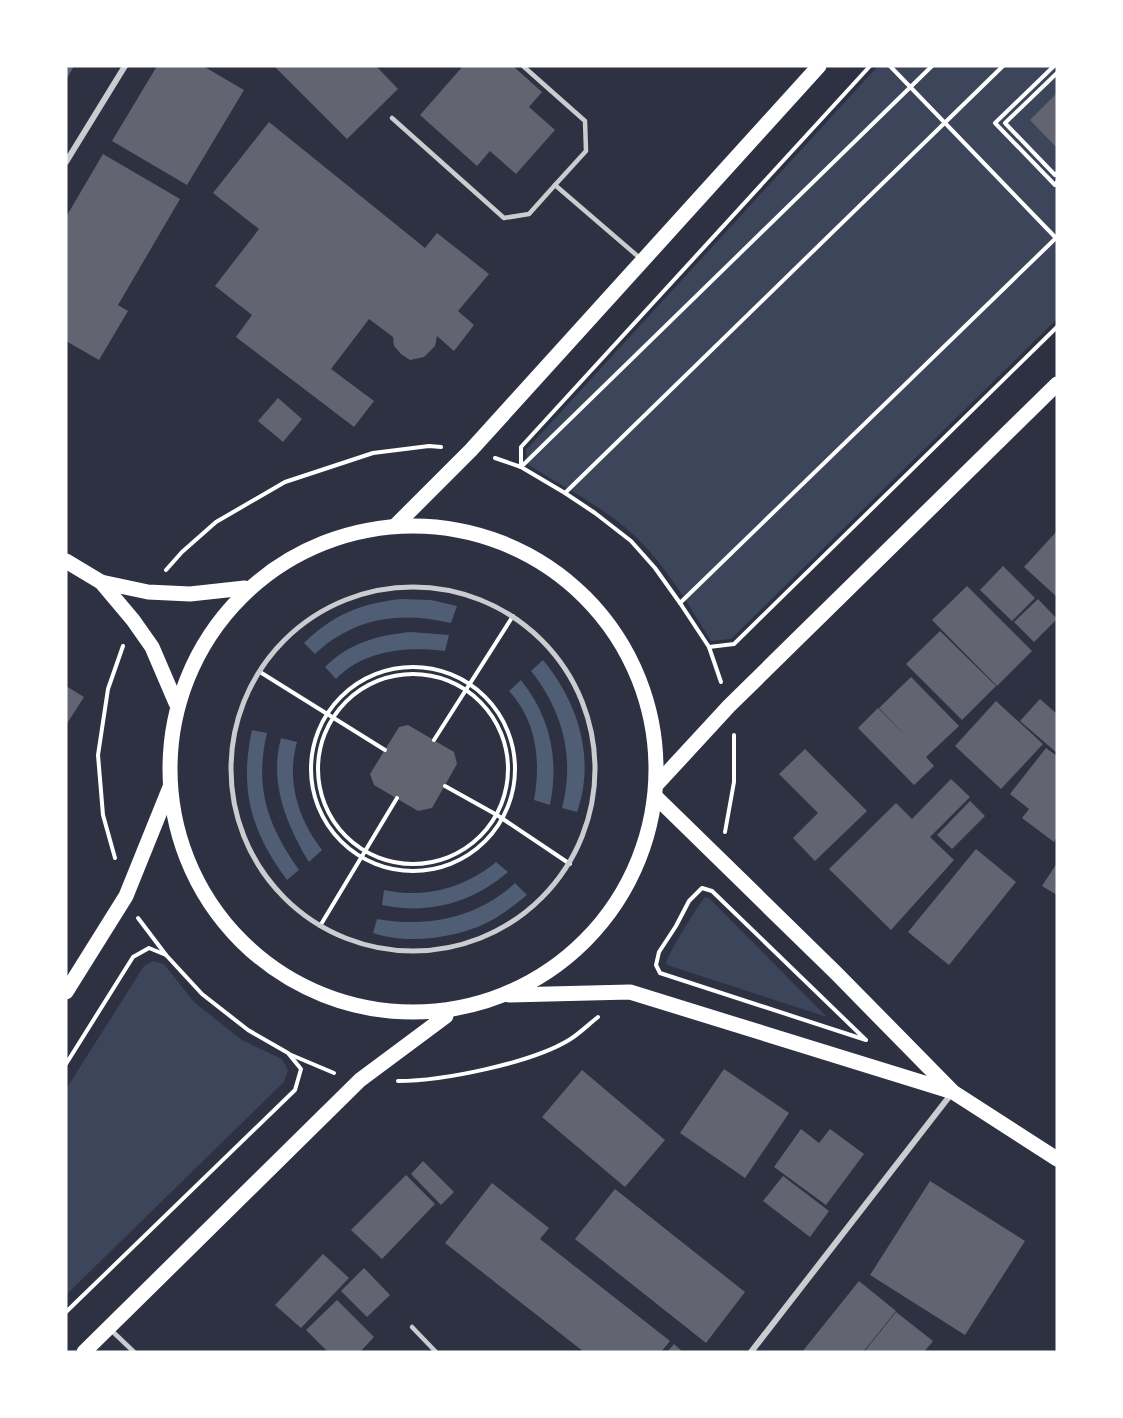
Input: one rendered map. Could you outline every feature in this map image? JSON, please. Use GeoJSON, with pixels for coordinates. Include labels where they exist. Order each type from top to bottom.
{"type":"FeatureCollection","features":[{"type":"Feature","properties":{"kind":"main road"},"geometry":{"type":"LineString","coordinates":[[394,526],[471,450],[819,66]]}},
{"type":"Feature","properties":{"kind":"main road"},"geometry":{"type":"LineString","coordinates":[[658,790],[729,706],[1057,384]]}},
{"type":"Feature","properties":{"kind":"main road"},"geometry":{"type":"LineString","coordinates":[[84,1352],[360,1080],[446,1016],[505,995],[544,973],[585,940],[625,889],[642,854],[652,825],[658,790],[657,741],[647,700],[631,657],[608,621],[576,589],[521,552],[458,531],[419,526],[394,526],[356,533],[316,546],[278,565],[245,588],[214,623],[198,649],[176,703],[171,746],[171,787],[186,855],[214,908],[254,954],[304,987],[361,1007],[395,1014],[446,1016]]}},
{"type":"Feature","properties":{"kind":"main road"},"geometry":{"type":"LineString","coordinates":[[66,561],[101,582],[133,620],[152,647],[176,703]]}},
{"type":"Feature","properties":{"kind":"main road"},"geometry":{"type":"LineString","coordinates":[[101,582],[148,592],[190,594],[245,588]]}},
{"type":"Feature","properties":{"kind":"main road"},"geometry":{"type":"LineString","coordinates":[[66,992],[126,896],[171,787]]}},
{"type":"Feature","properties":{"kind":"main road"},"geometry":{"type":"LineString","coordinates":[[658,790],[716,856],[953,1092],[1057,1159]]}},
{"type":"Feature","properties":{"kind":"main road"},"geometry":{"type":"LineString","coordinates":[[505,995],[630,992],[953,1092]]}},
{"type":"Feature","properties":{"kind":"street"},"geometry":{"type":"LineString","coordinates":[[66,162],[125,66]]}},
{"type":"Feature","properties":{"kind":"street"},"geometry":{"type":"LineString","coordinates":[[397,588],[441,589],[484,600],[513,616],[554,652],[578,688],[592,730],[595,774],[589,818],[570,864],[546,894],[512,922],[472,942],[429,951],[385,950],[342,939],[304,917],[272,887],[248,850],[234,808],[230,764],[237,721],[246,691],[260,672],[280,645],[315,616],[354,597],[397,588]]}},
{"type":"Feature","properties":{"kind":"street"},"geometry":{"type":"LineString","coordinates":[[751,1352],[953,1092]]}},
{"type":"Feature","properties":{"kind":"lane"},"geometry":{"type":"LineString","coordinates":[[392,118],[504,218],[529,214],[586,151],[585,121],[523,66]]}},
{"type":"Feature","properties":{"kind":"lane"},"geometry":{"type":"LineString","coordinates":[[555,185],[642,260]]}},
{"type":"Feature","properties":{"kind":"lane"},"geometry":{"type":"LineString","coordinates":[[412,1327],[436,1352]]}},
{"type":"Feature","properties":{"kind":"lane"},"geometry":{"type":"LineString","coordinates":[[109,1328],[134,1352]]}},
{"type":"Feature","properties":{"kind":"path"},"geometry":{"type":"LineString","coordinates":[[521,467],[521,447],[870,66]]}},
{"type":"Feature","properties":{"kind":"path"},"geometry":{"type":"LineString","coordinates":[[680,603],[1057,238],[890,66]]}},
{"type":"Feature","properties":{"kind":"path"},"geometry":{"type":"LineString","coordinates":[[521,467],[932,66]]}},
{"type":"Feature","properties":{"kind":"path"},"geometry":{"type":"LineString","coordinates":[[565,493],[1003,66]]}},
{"type":"Feature","properties":{"kind":"path"},"geometry":{"type":"LineString","coordinates":[[1054,66],[995,123],[1055,185],[1057,182]]}},
{"type":"Feature","properties":{"kind":"path"},"geometry":{"type":"LineString","coordinates":[[1057,73],[1005,123],[1055,175],[1057,173]]}},
{"type":"Feature","properties":{"kind":"path"},"geometry":{"type":"LineString","coordinates":[[709,647],[734,644],[1057,327]]}},
{"type":"Feature","properties":{"kind":"path"},"geometry":{"type":"LineString","coordinates":[[133,620],[108,689],[98,755],[103,816],[126,896],[136,915],[166,955],[202,994],[248,1030],[326,1071],[360,1080],[412,1081],[524,1059],[569,1040],[630,992],[656,965],[659,952],[689,901],[702,888],[727,826],[734,782],[734,734],[729,706],[709,647],[655,568],[631,541],[595,513],[521,467],[471,450],[429,446],[373,453],[285,482],[216,522],[182,552],[148,592]]}},
{"type":"Feature","properties":{"kind":"path"},"geometry":{"type":"LineString","coordinates":[[434,740],[513,616]]}},
{"type":"Feature","properties":{"kind":"path"},"geometry":{"type":"LineString","coordinates":[[404,668],[429,668],[452,675],[468,684],[491,704],[505,724],[513,747],[515,772],[513,788],[502,819],[487,839],[468,855],[446,866],[422,871],[398,870],[361,858],[334,835],[321,814],[313,791],[311,766],[315,742],[327,713],[358,684],[380,673],[404,668]]}},
{"type":"Feature","properties":{"kind":"path"},"geometry":{"type":"LineString","coordinates":[[260,672],[385,750]]}},
{"type":"Feature","properties":{"kind":"path"},"geometry":{"type":"LineString","coordinates":[[405,674],[428,675],[450,681],[465,689],[487,708],[499,727],[506,749],[508,772],[505,795],[497,815],[482,835],[464,849],[444,859],[421,864],[398,864],[365,852],[340,830],[327,811],[320,790],[318,767],[321,744],[333,717],[362,689],[382,679],[405,674]]}},
{"type":"Feature","properties":{"kind":"path"},"geometry":{"type":"LineString","coordinates":[[445,786],[497,815],[570,864]]}},
{"type":"Feature","properties":{"kind":"path"},"geometry":{"type":"LineString","coordinates":[[320,926],[397,798]]}},
{"type":"Feature","properties":{"kind":"path"},"geometry":{"type":"LineString","coordinates":[[656,965],[660,972],[866,1040],[712,891],[702,888]]}},
{"type":"Feature","properties":{"kind":"path"},"geometry":{"type":"LineString","coordinates":[[66,1064],[133,957],[149,948],[166,955]]}},
{"type":"Feature","properties":{"kind":"path"},"geometry":{"type":"LineString","coordinates":[[66,1312],[294,1090],[300,1070],[288,1053]]}},
{"type":"Feature","properties":{"kind":"shaded area"},"geometry":{"type":"Polygon","coordinates":[[[878,66],[1057,66],[1057,319],[731,639],[711,641],[667,573],[635,536],[597,507],[527,464],[526,450],[878,66]]]}},
{"type":"Feature","properties":{"kind":"shaded area"},"geometry":{"type":"Polygon","coordinates":[[[401,599],[431,600],[457,606],[451,623],[414,618],[379,620],[346,632],[315,654],[304,643],[325,625],[348,612],[373,604],[401,599]]]}},
{"type":"Feature","properties":{"kind":"shaded area"},"geometry":{"type":"Polygon","coordinates":[[[411,632],[449,635],[445,651],[416,649],[387,652],[359,662],[336,679],[325,667],[354,646],[387,635],[411,632]]]}},
{"type":"Feature","properties":{"kind":"shaded area"},"geometry":{"type":"Polygon","coordinates":[[[543,660],[566,694],[580,732],[585,772],[577,812],[562,808],[567,771],[563,736],[551,702],[531,671],[543,660]]]}},
{"type":"Feature","properties":{"kind":"shaded area"},"geometry":{"type":"Polygon","coordinates":[[[521,680],[539,709],[550,739],[553,755],[553,788],[550,805],[534,800],[537,771],[535,742],[526,715],[509,691],[521,680]]]}},
{"type":"Feature","properties":{"kind":"shaded area"},"geometry":{"type":"Polygon","coordinates":[[[252,730],[267,733],[262,771],[266,806],[279,838],[299,870],[287,880],[265,845],[251,809],[247,772],[252,730]]]}},
{"type":"Feature","properties":{"kind":"shaded area"},"geometry":{"type":"Polygon","coordinates":[[[281,738],[297,742],[293,771],[296,799],[306,825],[322,850],[309,862],[293,833],[282,802],[277,771],[281,738]]]}},
{"type":"Feature","properties":{"kind":"shaded area"},"geometry":{"type":"Polygon","coordinates":[[[496,862],[508,872],[480,892],[464,899],[433,907],[399,908],[382,905],[384,890],[414,893],[443,889],[471,879],[496,862]]]}},
{"type":"Feature","properties":{"kind":"shaded area"},"geometry":{"type":"Polygon","coordinates":[[[515,883],[527,895],[480,926],[427,939],[399,938],[373,933],[377,919],[414,922],[450,918],[485,905],[515,883]]]}},
{"type":"Feature","properties":{"kind":"shaded area"},"geometry":{"type":"Polygon","coordinates":[[[705,897],[709,898],[827,1017],[667,965],[666,962],[672,950],[705,897]]]}},
{"type":"Feature","properties":{"kind":"shaded area"},"geometry":{"type":"Polygon","coordinates":[[[153,961],[164,964],[194,1002],[242,1040],[282,1059],[288,1070],[284,1082],[66,1295],[66,1089],[144,966],[153,961]]]}},
{"type":"Feature","properties":{"kind":"building"},"geometry":{"type":"Polygon","coordinates":[[[66,66],[74,66],[66,80],[66,66]]]}},
{"type":"Feature","properties":{"kind":"building"},"geometry":{"type":"Polygon","coordinates":[[[157,66],[203,66],[244,90],[187,185],[112,141],[157,66]]]}},
{"type":"Feature","properties":{"kind":"building"},"geometry":{"type":"Polygon","coordinates":[[[274,66],[376,66],[398,89],[347,139],[274,66]]]}},
{"type":"Feature","properties":{"kind":"building"},"geometry":{"type":"Polygon","coordinates":[[[463,66],[513,66],[542,92],[529,107],[555,130],[516,174],[490,151],[477,166],[420,115],[463,66]]]}},
{"type":"Feature","properties":{"kind":"building"},"geometry":{"type":"Polygon","coordinates":[[[1057,93],[1057,148],[1030,120],[1057,93]]]}},
{"type":"Feature","properties":{"kind":"building"},"geometry":{"type":"Polygon","coordinates":[[[269,122],[425,248],[437,233],[489,274],[458,311],[474,325],[454,351],[437,336],[435,346],[424,357],[410,360],[394,346],[393,337],[369,319],[331,369],[374,401],[354,427],[236,337],[252,315],[215,286],[259,229],[213,193],[269,122]]]}},
{"type":"Feature","properties":{"kind":"building"},"geometry":{"type":"Polygon","coordinates":[[[103,154],[180,199],[118,305],[128,311],[99,360],[66,341],[66,217],[103,154]]]}},
{"type":"Feature","properties":{"kind":"building"},"geometry":{"type":"Polygon","coordinates":[[[278,398],[302,419],[283,442],[258,421],[278,398]]]}},
{"type":"Feature","properties":{"kind":"building"},"geometry":{"type":"Polygon","coordinates":[[[1057,531],[1057,597],[1024,567],[1057,531]]]}},
{"type":"Feature","properties":{"kind":"building"},"geometry":{"type":"Polygon","coordinates":[[[1003,566],[1035,598],[1012,621],[980,590],[1003,566]]]}},
{"type":"Feature","properties":{"kind":"building"},"geometry":{"type":"Polygon","coordinates":[[[967,586],[1032,651],[997,686],[932,620],[967,586]]]}},
{"type":"Feature","properties":{"kind":"building"},"geometry":{"type":"Polygon","coordinates":[[[1038,599],[1057,619],[1034,642],[1014,622],[1038,599]]]}},
{"type":"Feature","properties":{"kind":"building"},"geometry":{"type":"Polygon","coordinates":[[[940,631],[996,686],[962,720],[906,664],[940,631]]]}},
{"type":"Feature","properties":{"kind":"building"},"geometry":{"type":"Polygon","coordinates":[[[911,677],[959,726],[926,757],[934,766],[914,785],[858,728],[878,708],[907,737],[879,708],[911,677]]]}},
{"type":"Feature","properties":{"kind":"building"},"geometry":{"type":"Polygon","coordinates":[[[66,686],[84,697],[66,725],[66,686]]]}},
{"type":"Feature","properties":{"kind":"building"},"geometry":{"type":"Polygon","coordinates":[[[1040,699],[1057,714],[1057,753],[1020,721],[1040,699]]]}},
{"type":"Feature","properties":{"kind":"building"},"geometry":{"type":"Polygon","coordinates":[[[996,701],[1043,744],[1001,789],[955,746],[996,701]]]}},
{"type":"Feature","properties":{"kind":"building"},"geometry":{"type":"Polygon","coordinates":[[[408,725],[454,752],[457,764],[432,808],[418,811],[374,785],[370,774],[399,727],[408,725]]]}},
{"type":"Feature","properties":{"kind":"building"},"geometry":{"type":"Polygon","coordinates":[[[1046,748],[1057,756],[1057,837],[1054,842],[1022,818],[1029,809],[1010,794],[1046,748]]]}},
{"type":"Feature","properties":{"kind":"building"},"geometry":{"type":"Polygon","coordinates":[[[805,749],[867,811],[815,861],[793,838],[818,813],[779,774],[805,749]]]}},
{"type":"Feature","properties":{"kind":"building"},"geometry":{"type":"Polygon","coordinates":[[[951,779],[970,797],[930,837],[954,860],[891,930],[829,869],[896,803],[912,819],[951,779]]]}},
{"type":"Feature","properties":{"kind":"building"},"geometry":{"type":"Polygon","coordinates":[[[970,801],[985,816],[952,849],[937,835],[970,801]]]}},
{"type":"Feature","properties":{"kind":"building"},"geometry":{"type":"Polygon","coordinates":[[[976,849],[1016,882],[949,965],[908,932],[976,849]]]}},
{"type":"Feature","properties":{"kind":"building"},"geometry":{"type":"Polygon","coordinates":[[[1057,863],[1057,895],[1042,886],[1057,863]]]}},
{"type":"Feature","properties":{"kind":"building"},"geometry":{"type":"Polygon","coordinates":[[[724,1069],[789,1113],[745,1178],[680,1133],[724,1069]]]}},
{"type":"Feature","properties":{"kind":"building"},"geometry":{"type":"Polygon","coordinates":[[[582,1070],[665,1140],[625,1187],[542,1117],[582,1070]]]}},
{"type":"Feature","properties":{"kind":"building"},"geometry":{"type":"Polygon","coordinates":[[[801,1129],[819,1143],[830,1129],[864,1154],[826,1205],[774,1167],[801,1129]]]}},
{"type":"Feature","properties":{"kind":"building"},"geometry":{"type":"Polygon","coordinates":[[[423,1161],[454,1192],[441,1205],[411,1174],[423,1161]]]}},
{"type":"Feature","properties":{"kind":"building"},"geometry":{"type":"Polygon","coordinates":[[[406,1175],[435,1204],[382,1259],[351,1230],[406,1175]]]}},
{"type":"Feature","properties":{"kind":"building"},"geometry":{"type":"Polygon","coordinates":[[[783,1176],[829,1211],[810,1237],[763,1201],[783,1176]]]}},
{"type":"Feature","properties":{"kind":"building"},"geometry":{"type":"Polygon","coordinates":[[[930,1181],[1025,1241],[965,1335],[870,1275],[930,1181]]]}},
{"type":"Feature","properties":{"kind":"building"},"geometry":{"type":"Polygon","coordinates":[[[492,1183],[549,1228],[540,1239],[670,1341],[661,1352],[584,1352],[445,1243],[492,1183]]]}},
{"type":"Feature","properties":{"kind":"building"},"geometry":{"type":"Polygon","coordinates":[[[615,1189],[745,1292],[706,1343],[575,1239],[615,1189]]]}},
{"type":"Feature","properties":{"kind":"building"},"geometry":{"type":"Polygon","coordinates":[[[323,1254],[349,1278],[301,1328],[275,1305],[323,1254]]]}},
{"type":"Feature","properties":{"kind":"building"},"geometry":{"type":"Polygon","coordinates":[[[364,1268],[390,1295],[367,1317],[341,1291],[364,1268]]]}},
{"type":"Feature","properties":{"kind":"building"},"geometry":{"type":"Polygon","coordinates":[[[859,1281],[896,1311],[863,1352],[802,1352],[859,1281]]]}},
{"type":"Feature","properties":{"kind":"building"},"geometry":{"type":"Polygon","coordinates":[[[337,1300],[374,1337],[360,1352],[328,1352],[306,1330],[337,1300]]]}},
{"type":"Feature","properties":{"kind":"building"},"geometry":{"type":"Polygon","coordinates":[[[896,1312],[933,1341],[924,1352],[864,1352],[896,1312]]]}},
{"type":"Feature","properties":{"kind":"building"},"geometry":{"type":"Polygon","coordinates":[[[674,1344],[683,1352],[667,1352],[674,1344]]]}}]}
